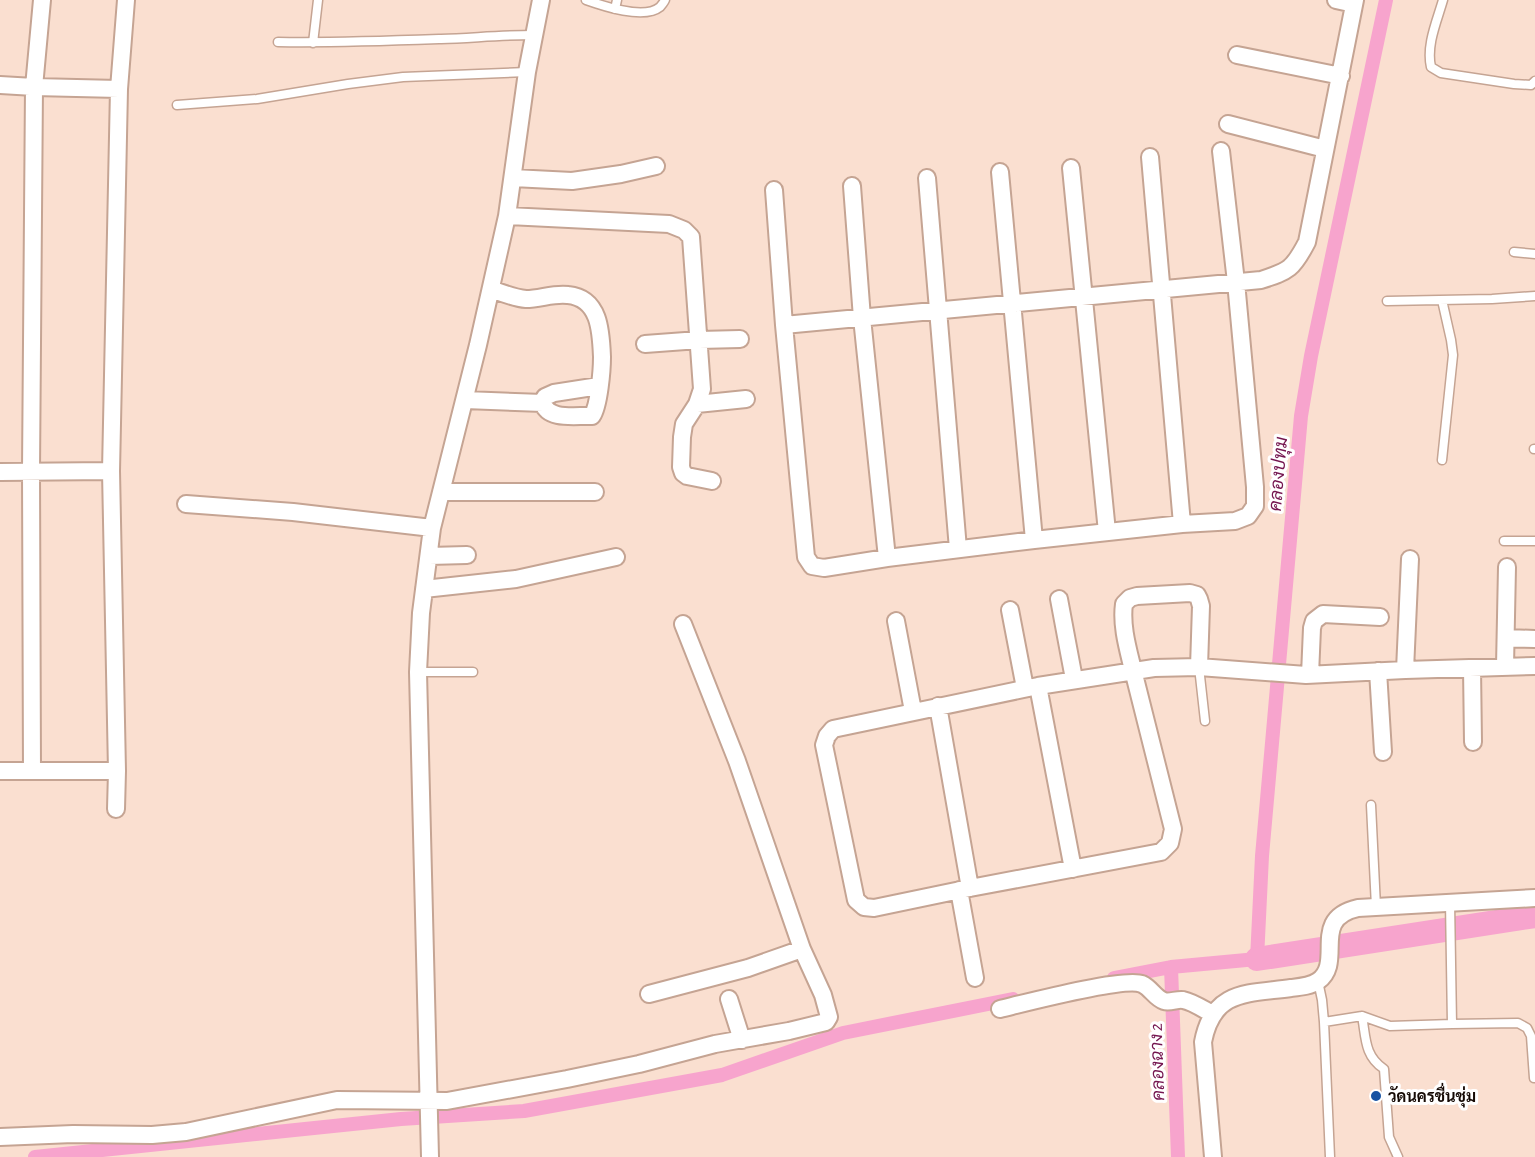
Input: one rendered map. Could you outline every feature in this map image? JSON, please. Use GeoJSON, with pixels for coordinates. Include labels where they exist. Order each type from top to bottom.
{"type":"FeatureCollection","features":[{"type":"Feature","properties":{"kind":"street"},"geometry":{"type":"LineString","coordinates":[[32,771],[31,471],[34,87],[42,0]]}},
{"type":"Feature","properties":{"kind":"street"},"geometry":{"type":"LineString","coordinates":[[116,809],[111,471],[120,89],[126,0]]}},
{"type":"Feature","properties":{"kind":"street"},"geometry":{"type":"LineString","coordinates":[[430,1157],[418,672],[421,613],[432,528],[465,400],[507,216],[526,72],[541,0]]}},
{"type":"Feature","properties":{"kind":"street"},"geometry":{"type":"LineString","coordinates":[[784,325],[1261,280],[1282,273],[1297,261],[1307,242],[1341,76],[1354,2],[1336,0]]}},
{"type":"Feature","properties":{"kind":"street"},"geometry":{"type":"LineString","coordinates":[[1237,55],[1341,76]]}},
{"type":"Feature","properties":{"kind":"street"},"geometry":{"type":"LineString","coordinates":[[0,85],[120,89]]}},
{"type":"Feature","properties":{"kind":"street"},"geometry":{"type":"LineString","coordinates":[[1228,124],[1325,149]]}},
{"type":"Feature","properties":{"kind":"street"},"geometry":{"type":"LineString","coordinates":[[774,190],[806,557],[812,566],[824,568],[1034,540],[1182,524],[1235,521],[1248,516],[1255,506],[1255,487],[1221,151]]}},
{"type":"Feature","properties":{"kind":"street"},"geometry":{"type":"LineString","coordinates":[[1150,157],[1182,524]]}},
{"type":"Feature","properties":{"kind":"street"},"geometry":{"type":"LineString","coordinates":[[513,178],[572,181],[656,166]]}},
{"type":"Feature","properties":{"kind":"street"},"geometry":{"type":"LineString","coordinates":[[1071,168],[1107,532]]}},
{"type":"Feature","properties":{"kind":"street"},"geometry":{"type":"LineString","coordinates":[[1000,172],[1034,540]]}},
{"type":"Feature","properties":{"kind":"street"},"geometry":{"type":"LineString","coordinates":[[927,178],[958,549]]}},
{"type":"Feature","properties":{"kind":"street"},"geometry":{"type":"LineString","coordinates":[[852,186],[862,318],[887,558]]}},
{"type":"Feature","properties":{"kind":"street"},"geometry":{"type":"LineString","coordinates":[[507,216],[669,224],[684,230],[691,237],[702,388],[697,404],[684,424],[681,467],[687,476],[712,482]]}},
{"type":"Feature","properties":{"kind":"street"},"geometry":{"type":"LineString","coordinates":[[490,289],[523,299],[568,295],[582,298],[594,310],[600,325],[602,363],[597,407],[592,416],[558,415],[544,409],[545,397],[554,393],[599,386]]}},
{"type":"Feature","properties":{"kind":"street"},"geometry":{"type":"LineString","coordinates":[[645,344],[740,339]]}},
{"type":"Feature","properties":{"kind":"street"},"geometry":{"type":"LineString","coordinates":[[697,404],[746,399]]}},
{"type":"Feature","properties":{"kind":"street"},"geometry":{"type":"LineString","coordinates":[[465,400],[543,403]]}},
{"type":"Feature","properties":{"kind":"street"},"geometry":{"type":"LineString","coordinates":[[0,472],[111,471]]}},
{"type":"Feature","properties":{"kind":"street"},"geometry":{"type":"LineString","coordinates":[[441,492],[595,492]]}},
{"type":"Feature","properties":{"kind":"street"},"geometry":{"type":"LineString","coordinates":[[186,504],[293,512],[432,528]]}},
{"type":"Feature","properties":{"kind":"street"},"geometry":{"type":"LineString","coordinates":[[429,556],[466,555]]}},
{"type":"Feature","properties":{"kind":"street"},"geometry":{"type":"LineString","coordinates":[[424,589],[516,579],[616,557]]}},
{"type":"Feature","properties":{"kind":"street"},"geometry":{"type":"LineString","coordinates":[[1405,670],[1410,559]]}},
{"type":"Feature","properties":{"kind":"street"},"geometry":{"type":"LineString","coordinates":[[1505,666],[1507,567]]}},
{"type":"Feature","properties":{"kind":"street"},"geometry":{"type":"LineString","coordinates":[[1199,667],[1201,606],[1197,595],[1190,593],[1137,596],[1130,598],[1124,604],[1124,622],[1133,670],[1173,829],[1170,843],[1161,852],[874,908],[864,907],[856,900],[824,745],[833,729],[1032,687],[1133,670],[1154,668],[1199,667],[1308,675],[1535,666]]}},
{"type":"Feature","properties":{"kind":"street"},"geometry":{"type":"LineString","coordinates":[[1059,599],[1074,680]]}},
{"type":"Feature","properties":{"kind":"street"},"geometry":{"type":"LineString","coordinates":[[1010,610],[1032,687],[1073,869]]}},
{"type":"Feature","properties":{"kind":"street"},"geometry":{"type":"LineString","coordinates":[[1308,675],[1312,628],[1318,617],[1323,614],[1380,617]]}},
{"type":"Feature","properties":{"kind":"street"},"geometry":{"type":"LineString","coordinates":[[896,621],[913,711]]}},
{"type":"Feature","properties":{"kind":"street"},"geometry":{"type":"LineString","coordinates":[[0,1137],[73,1134],[152,1135],[186,1132],[337,1100],[429,1112],[447,1101],[639,1064],[715,1044],[826,1022],[829,1017],[823,995],[802,949],[737,761],[683,624]]}},
{"type":"Feature","properties":{"kind":"street"},"geometry":{"type":"LineString","coordinates":[[1506,638],[1535,639]]}},
{"type":"Feature","properties":{"kind":"street"},"geometry":{"type":"LineString","coordinates":[[1472,668],[1473,742]]}},
{"type":"Feature","properties":{"kind":"street"},"geometry":{"type":"LineString","coordinates":[[1378,671],[1383,752]]}},
{"type":"Feature","properties":{"kind":"street"},"geometry":{"type":"LineString","coordinates":[[938,706],[975,978]]}},
{"type":"Feature","properties":{"kind":"street"},"geometry":{"type":"LineString","coordinates":[[0,771],[117,771]]}},
{"type":"Feature","properties":{"kind":"street"},"geometry":{"type":"LineString","coordinates":[[1213,1157],[1203,1042],[1212,1014],[1224,1002],[1238,996],[1307,986],[1318,981],[1326,972],[1329,962],[1330,933],[1334,923],[1347,910],[1535,898]]}},
{"type":"Feature","properties":{"kind":"street"},"geometry":{"type":"LineString","coordinates":[[649,994],[748,968],[802,949]]}},
{"type":"Feature","properties":{"kind":"street"},"geometry":{"type":"LineString","coordinates":[[1000,1009],[1068,993],[1134,983],[1141,984],[1154,995],[1197,1006],[1212,1014]]}},
{"type":"Feature","properties":{"kind":"street"},"geometry":{"type":"LineString","coordinates":[[729,999],[742,1040]]}},
{"type":"Feature","properties":{"kind":"lane"},"geometry":{"type":"LineString","coordinates":[[313,43],[318,0]]}},
{"type":"Feature","properties":{"kind":"lane"},"geometry":{"type":"LineString","coordinates":[[586,0],[615,9],[648,13],[659,8],[665,0]]}},
{"type":"Feature","properties":{"kind":"lane"},"geometry":{"type":"LineString","coordinates":[[615,9],[617,0]]}},
{"type":"Feature","properties":{"kind":"lane"},"geometry":{"type":"LineString","coordinates":[[1443,0],[1431,42],[1429,59],[1431,67],[1441,73],[1514,84],[1531,85],[1535,81]]}},
{"type":"Feature","properties":{"kind":"lane"},"geometry":{"type":"LineString","coordinates":[[278,42],[313,43],[533,35]]}},
{"type":"Feature","properties":{"kind":"lane"},"geometry":{"type":"LineString","coordinates":[[177,105],[257,99],[403,77],[526,72]]}},
{"type":"Feature","properties":{"kind":"lane"},"geometry":{"type":"LineString","coordinates":[[1514,252],[1535,254]]}},
{"type":"Feature","properties":{"kind":"lane"},"geometry":{"type":"LineString","coordinates":[[1387,301],[1535,296]]}},
{"type":"Feature","properties":{"kind":"lane"},"geometry":{"type":"LineString","coordinates":[[1442,300],[1453,356],[1442,460]]}},
{"type":"Feature","properties":{"kind":"lane"},"geometry":{"type":"LineString","coordinates":[[1504,541],[1535,542]]}},
{"type":"Feature","properties":{"kind":"lane"},"geometry":{"type":"LineString","coordinates":[[1199,667],[1205,722]]}},
{"type":"Feature","properties":{"kind":"lane"},"geometry":{"type":"LineString","coordinates":[[418,672],[473,672]]}},
{"type":"Feature","properties":{"kind":"lane"},"geometry":{"type":"LineString","coordinates":[[1371,806],[1376,907]]}},
{"type":"Feature","properties":{"kind":"lane"},"geometry":{"type":"LineString","coordinates":[[1450,902],[1452,1024]]}},
{"type":"Feature","properties":{"kind":"lane"},"geometry":{"type":"LineString","coordinates":[[1318,981],[1324,1022],[1330,1157]]}},
{"type":"Feature","properties":{"kind":"lane"},"geometry":{"type":"LineString","coordinates":[[1362,1016],[1368,1054],[1376,1064],[1384,1069],[1389,1137],[1398,1157]]}},
{"type":"Feature","properties":{"kind":"lane"},"geometry":{"type":"LineString","coordinates":[[1324,1022],[1362,1016],[1390,1026],[1518,1023],[1527,1028],[1531,1035],[1534,1078]]}},
{"type":"Feature","properties":{"kind":"waterway","name":"คลองปทุม"},"geometry":{"type":"LineString","coordinates":[[1114,978],[1171,967],[1257,959],[1262,856],[1301,416],[1311,356],[1386,0]]}},
{"type":"Feature","properties":{"kind":"waterway"},"geometry":{"type":"LineString","coordinates":[[1257,959],[1535,916]]}},
{"type":"Feature","properties":{"kind":"waterway","name":"คลองฉาง 2"},"geometry":{"type":"LineString","coordinates":[[1171,967],[1178,1157]]}},
{"type":"Feature","properties":{"kind":"waterway"},"geometry":{"type":"LineString","coordinates":[[35,1157],[401,1119],[524,1111],[722,1075],[843,1033],[1013,999]]}},
{"type":"Feature","properties":{"kind":"place","name":"วัดนครชื่นชุ่ม"},"geometry":{"type":"Point","coordinates":[1376,1096]}}]}
